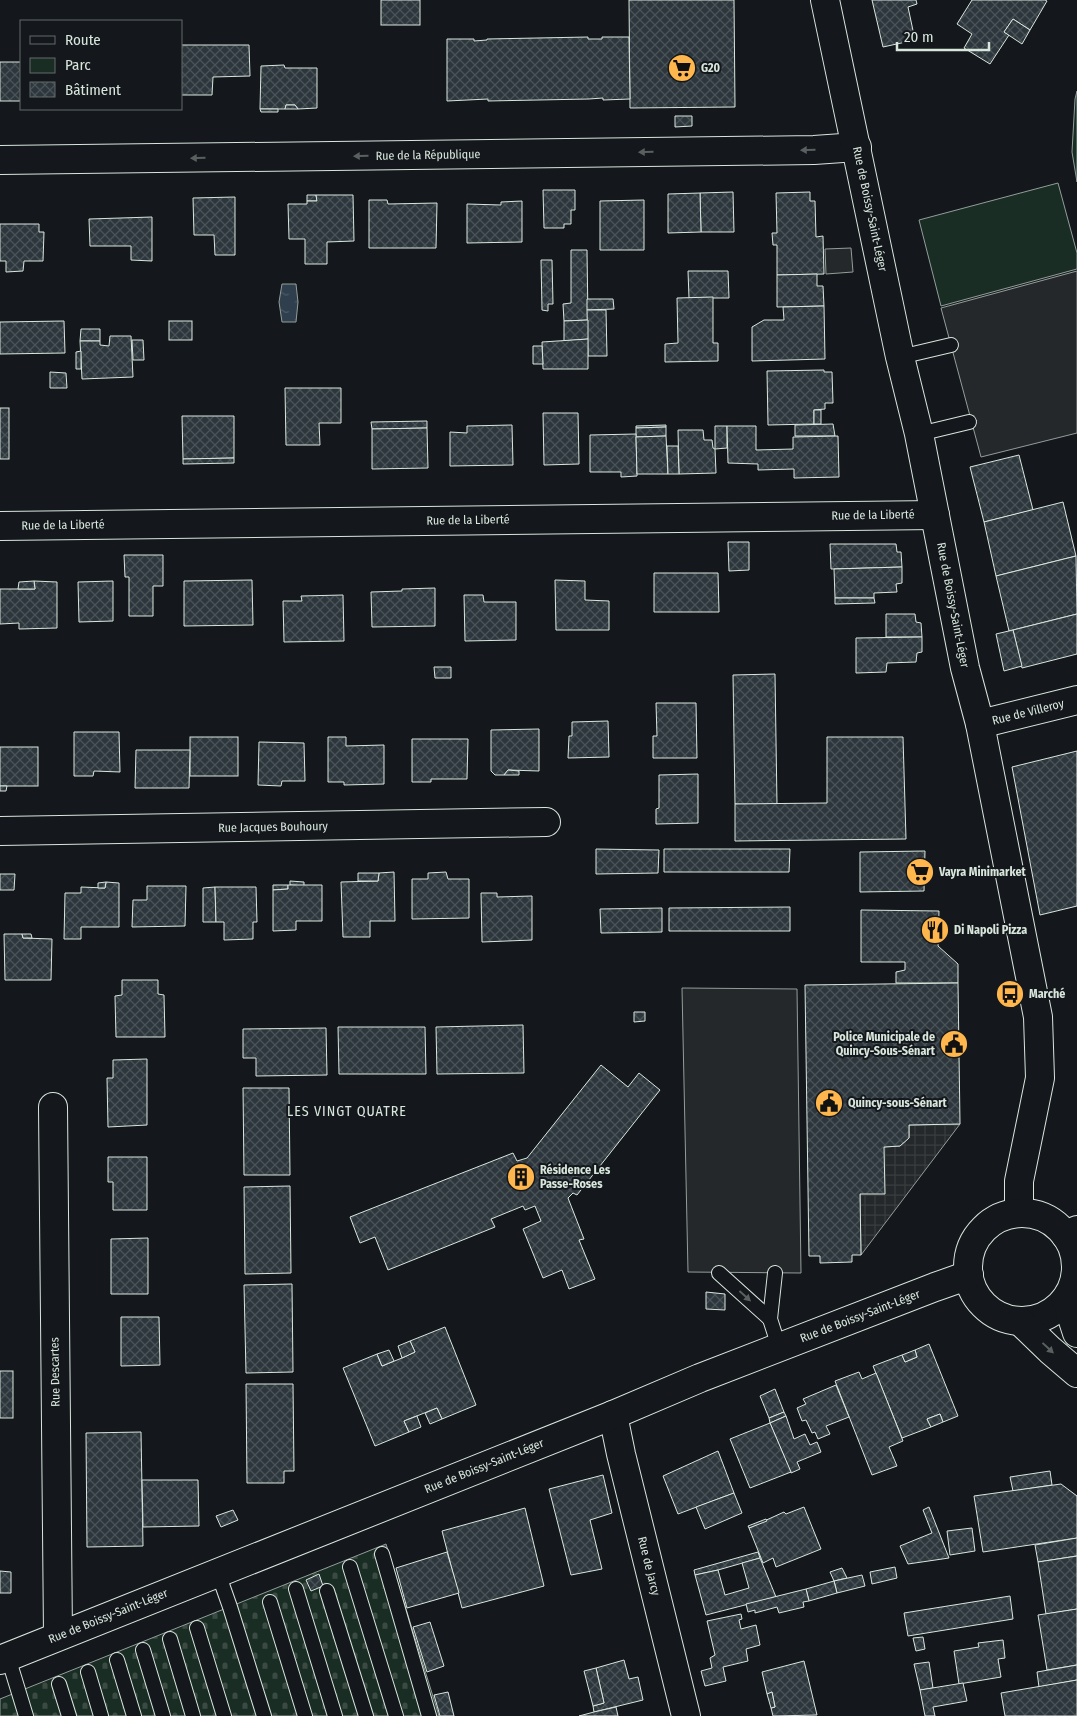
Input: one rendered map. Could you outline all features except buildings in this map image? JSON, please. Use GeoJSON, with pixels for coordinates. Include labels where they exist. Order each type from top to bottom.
{"type":"FeatureCollection","features":[{"type":"Feature","properties":{"kind":"street","name":"Rue de Boissy-Saint-Léger"},"geometry":{"type":"LineString","coordinates":[[825,0],[900,357],[919,434],[965,668],[980,724],[1038,1017],[1040,1078],[1019,1181],[1019,1213]]}},
{"type":"Feature","properties":{"kind":"street","name":"Rue de la République"},"geometry":{"type":"LineString","coordinates":[[0,160],[814,150],[857,146]]}},
{"type":"Feature","properties":{"kind":"street","name":"Rue de la Liberté"},"geometry":{"type":"LineString","coordinates":[[0,526],[935,515]]}},
{"type":"Feature","properties":{"kind":"street","name":"Rue de Villeroy"},"geometry":{"type":"LineString","coordinates":[[980,724],[1077,700]]}},
{"type":"Feature","properties":{"kind":"street","name":"Rue Jacques Bouhoury"},"geometry":{"type":"LineString","coordinates":[[0,831],[546,822]]}},
{"type":"Feature","properties":{"kind":"street","name":"Rue Descartes"},"geometry":{"type":"LineString","coordinates":[[53,1107],[58,1636]]}},
{"type":"Feature","properties":{"kind":"street"},"geometry":{"type":"LineString","coordinates":[[1019,1213],[1037,1215],[1072,1233],[1076,1268],[1074,1284],[1066,1299],[1053,1311],[1038,1318],[1020,1321],[1002,1317],[986,1307],[975,1292],[969,1275],[969,1257],[975,1240],[986,1226],[1002,1217],[1019,1213]]}},
{"type":"Feature","properties":{"kind":"street","name":"Rue de Boissy-Saint-Léger"},"geometry":{"type":"LineString","coordinates":[[4,1658],[613,1415],[700,1378],[969,1275]]}},
{"type":"Feature","properties":{"kind":"street"},"geometry":{"type":"LineString","coordinates":[[1066,1299],[1077,1333]]}},
{"type":"Feature","properties":{"kind":"street"},"geometry":{"type":"LineString","coordinates":[[1020,1321],[1077,1373]]}},
{"type":"Feature","properties":{"kind":"street","name":"Rue de Jarcy"},"geometry":{"type":"LineString","coordinates":[[613,1415],[619,1448],[686,1716]]}},
{"type":"Feature","properties":{"kind":"lane"},"geometry":{"type":"LineString","coordinates":[[900,357],[950,345]]}},
{"type":"Feature","properties":{"kind":"lane"},"geometry":{"type":"LineString","coordinates":[[919,434],[969,422]]}},
{"type":"Feature","properties":{"kind":"lane"},"geometry":{"type":"LineString","coordinates":[[719,1273],[770,1320]]}},
{"type":"Feature","properties":{"kind":"lane"},"geometry":{"type":"LineString","coordinates":[[775,1273],[770,1320],[780,1347]]}},
{"type":"Feature","properties":{"kind":"lane"},"geometry":{"type":"LineString","coordinates":[[382,1554],[429,1716]]}},
{"type":"Feature","properties":{"kind":"lane"},"geometry":{"type":"LineString","coordinates":[[350,1567],[396,1716]]}},
{"type":"Feature","properties":{"kind":"lane"},"geometry":{"type":"LineString","coordinates":[[218,1573],[264,1716]]}},
{"type":"Feature","properties":{"kind":"lane"},"geometry":{"type":"LineString","coordinates":[[296,1589],[335,1716]]}},
{"type":"Feature","properties":{"kind":"lane"},"geometry":{"type":"LineString","coordinates":[[328,1591],[366,1716]]}},
{"type":"Feature","properties":{"kind":"lane"},"geometry":{"type":"LineString","coordinates":[[270,1602],[305,1716]]}},
{"type":"Feature","properties":{"kind":"lane"},"geometry":{"type":"LineString","coordinates":[[197,1628],[224,1716]]}},
{"type":"Feature","properties":{"kind":"lane"},"geometry":{"type":"LineString","coordinates":[[170,1639],[193,1716]]}},
{"type":"Feature","properties":{"kind":"lane"},"geometry":{"type":"LineString","coordinates":[[143,1650],[163,1716]]}},
{"type":"Feature","properties":{"kind":"lane"},"geometry":{"type":"LineString","coordinates":[[4,1658],[26,1716]]}},
{"type":"Feature","properties":{"kind":"lane"},"geometry":{"type":"LineString","coordinates":[[117,1660],[134,1716]]}},
{"type":"Feature","properties":{"kind":"lane"},"geometry":{"type":"LineString","coordinates":[[88,1672],[101,1716]]}},
{"type":"Feature","properties":{"kind":"lane"},"geometry":{"type":"LineString","coordinates":[[59,1684],[69,1716]]}},
{"type":"Feature","properties":{"kind":"green space"},"geometry":{"type":"Polygon","coordinates":[[[1077,91],[1077,182],[1072,152],[1077,91]]]}},
{"type":"Feature","properties":{"kind":"green space"},"geometry":{"type":"Polygon","coordinates":[[[1058,183],[1077,253],[1077,269],[941,306],[919,220],[1058,183]]]}},
{"type":"Feature","properties":{"kind":"green space"},"geometry":{"type":"Polygon","coordinates":[[[386,1544],[439,1716],[0,1716],[0,1699],[386,1544]]]}},
{"type":"Feature","properties":{"kind":"shaded area"},"geometry":{"type":"Polygon","coordinates":[[[851,248],[853,272],[826,274],[825,249],[851,248]]]}},
{"type":"Feature","properties":{"kind":"shaded area"},"geometry":{"type":"Polygon","coordinates":[[[1077,271],[1077,433],[981,457],[941,308],[1077,271]]]}},
{"type":"Feature","properties":{"kind":"shaded area"},"geometry":{"type":"Polygon","coordinates":[[[682,988],[797,989],[801,1273],[688,1272],[682,988]]]}},
{"type":"Feature","properties":{"kind":"shaded area"},"geometry":{"type":"Polygon","coordinates":[[[960,1124],[861,1255],[860,1194],[884,1147],[900,1146],[909,1138],[909,1125],[960,1124]]]}},
{"type":"Feature","properties":{"kind":"water"},"geometry":{"type":"Polygon","coordinates":[[[282,284],[296,284],[298,302],[296,322],[282,322],[279,302],[282,284]]]}},
{"type":"Feature","properties":{"kind":"place","name":"G20"},"geometry":{"type":"Point","coordinates":[682,68]}},
{"type":"Feature","properties":{"kind":"place","name":"Vayra Minimarket"},"geometry":{"type":"Point","coordinates":[920,872]}},
{"type":"Feature","properties":{"kind":"place","name":"Di Napoli Pizza"},"geometry":{"type":"Point","coordinates":[935,930]}},
{"type":"Feature","properties":{"kind":"place","name":"Marché"},"geometry":{"type":"Point","coordinates":[1010,994]}},
{"type":"Feature","properties":{"kind":"place","name":"Police Municipale de Quincy-Sous-Sénart"},"geometry":{"type":"Point","coordinates":[954,1044]}},
{"type":"Feature","properties":{"kind":"place","name":"Quincy-sous-Sénart"},"geometry":{"type":"Point","coordinates":[829,1103]}},
{"type":"Feature","properties":{"kind":"place","name":"Résidence Les Passe-Roses"},"geometry":{"type":"Point","coordinates":[521,1177]}},
{"type":"Feature","properties":{"kind":"district","name":"LES VINGT QUATRE"},"geometry":{"type":"Point","coordinates":[347,1111]}}]}
